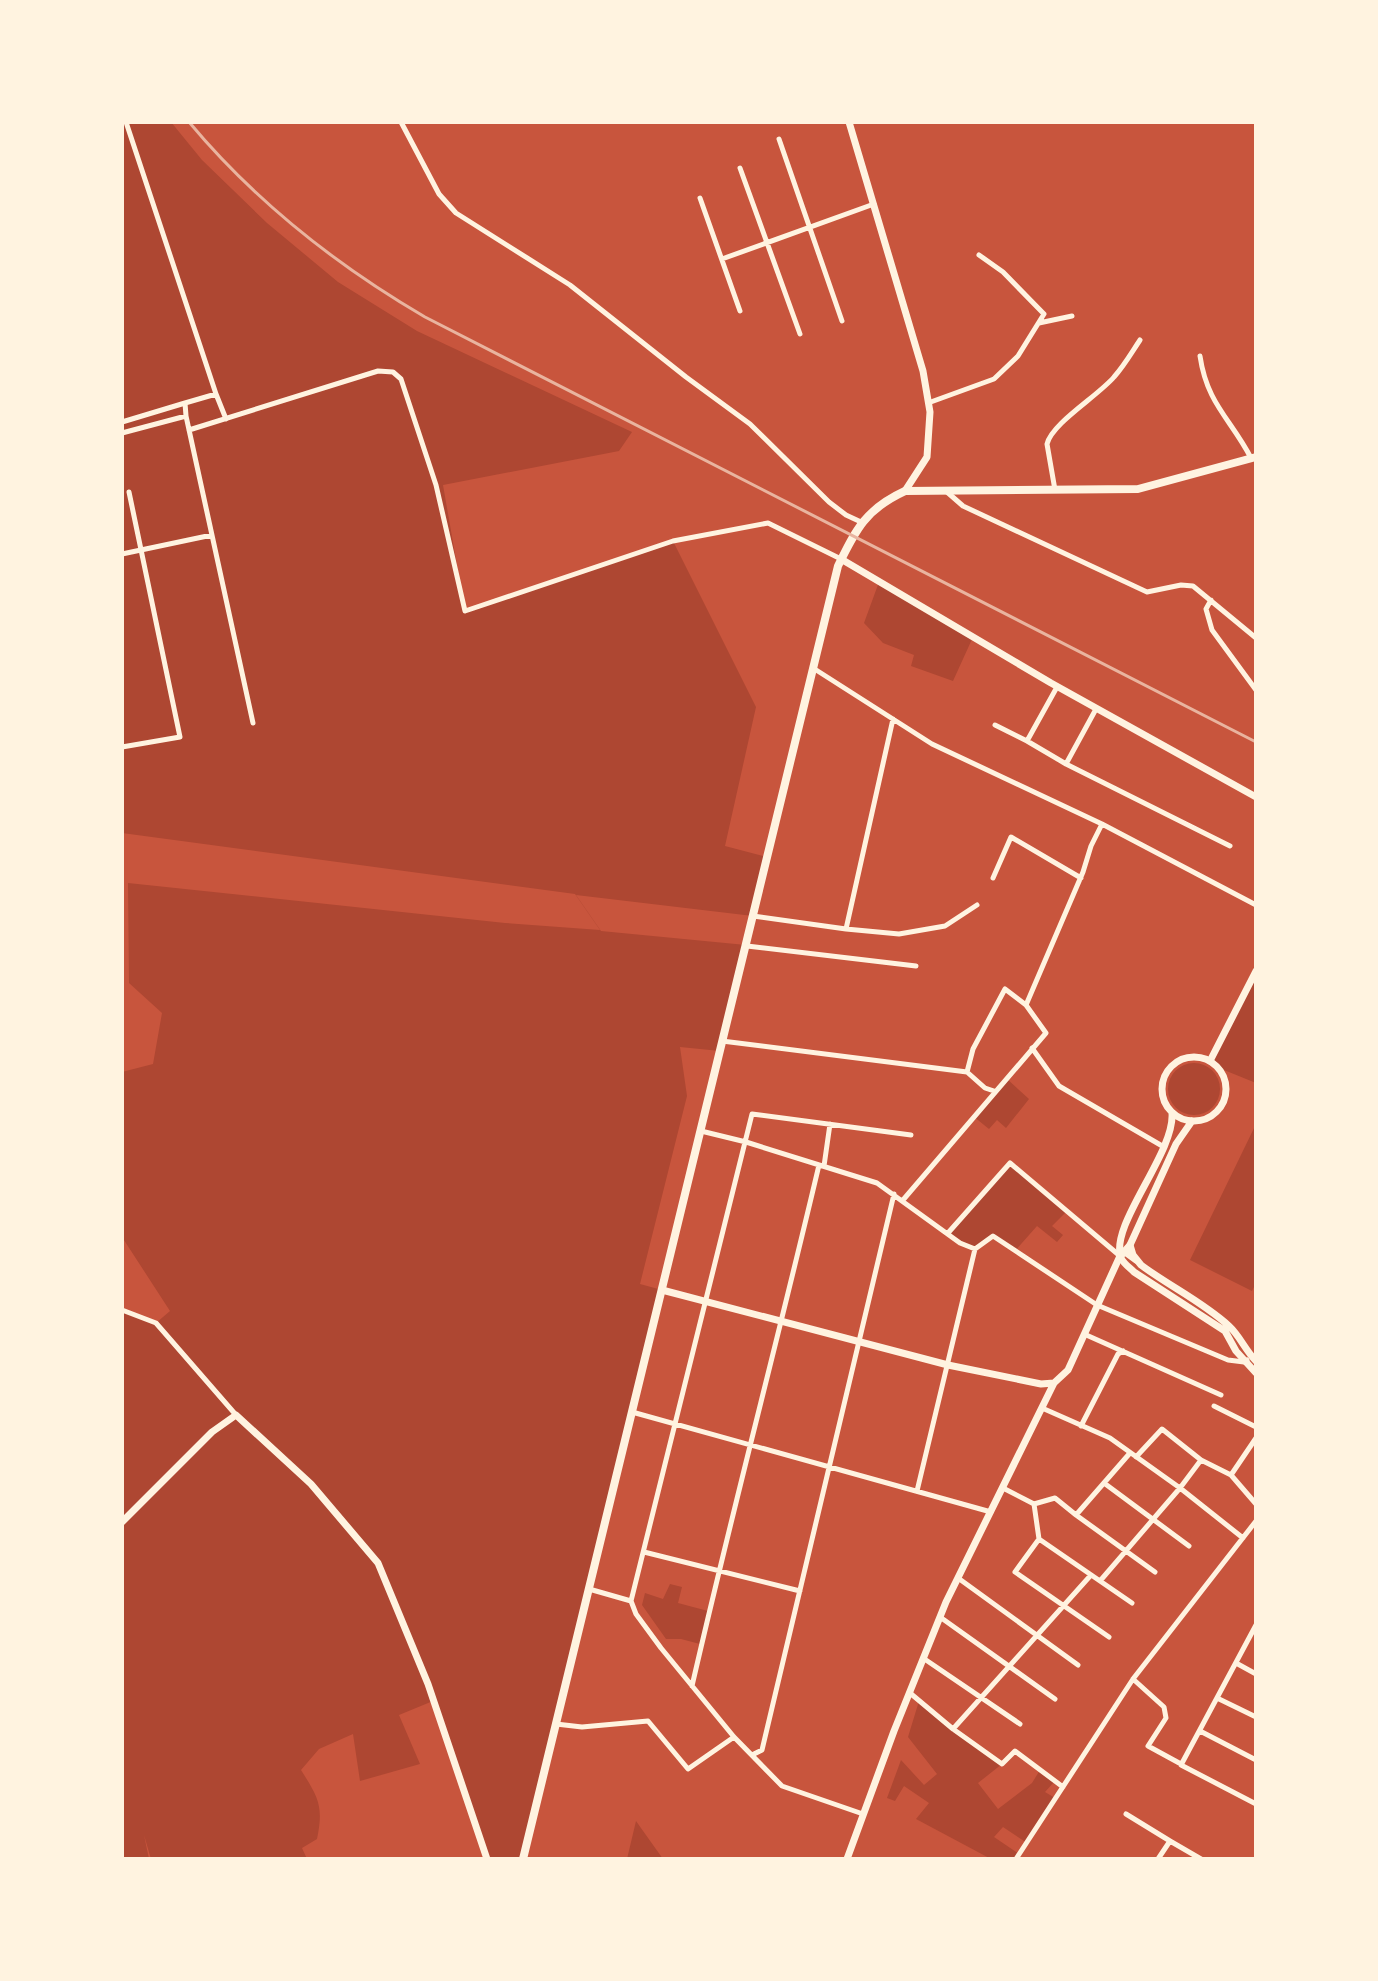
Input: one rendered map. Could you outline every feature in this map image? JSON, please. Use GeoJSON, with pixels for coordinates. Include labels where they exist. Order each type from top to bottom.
{"type":"FeatureCollection","features":[{"type":"Feature","properties":{"kind":"main road"},"geometry":{"type":"LineString","coordinates":[[523,1859],[841,559],[861,522],[883,501],[905,491],[1138,489],[1254,458]]}},
{"type":"Feature","properties":{"kind":"street"},"geometry":{"type":"LineString","coordinates":[[126,122],[226,419]]}},
{"type":"Feature","properties":{"kind":"street"},"geometry":{"type":"LineString","coordinates":[[401,122],[439,194],[456,213],[570,285],[750,424],[829,502],[861,522]]}},
{"type":"Feature","properties":{"kind":"street"},"geometry":{"type":"LineString","coordinates":[[849,122],[923,371],[928,403],[927,457],[905,491]]}},
{"type":"Feature","properties":{"kind":"street"},"geometry":{"type":"LineString","coordinates":[[779,139],[842,321]]}},
{"type":"Feature","properties":{"kind":"street"},"geometry":{"type":"LineString","coordinates":[[740,168],[800,334]]}},
{"type":"Feature","properties":{"kind":"street"},"geometry":{"type":"LineString","coordinates":[[700,198],[740,311]]}},
{"type":"Feature","properties":{"kind":"street"},"geometry":{"type":"LineString","coordinates":[[722,259],[874,204]]}},
{"type":"Feature","properties":{"kind":"street"},"geometry":{"type":"LineString","coordinates":[[928,403],[994,379],[1018,356],[1044,314],[1003,272],[979,255]]}},
{"type":"Feature","properties":{"kind":"street"},"geometry":{"type":"LineString","coordinates":[[1038,323],[1072,316]]}},
{"type":"Feature","properties":{"kind":"street"},"geometry":{"type":"LineString","coordinates":[[1055,490],[1048,438],[1114,377],[1140,340]]}},
{"type":"Feature","properties":{"kind":"street"},"geometry":{"type":"LineString","coordinates":[[1200,356],[1203,378],[1211,398],[1254,458]]}},
{"type":"Feature","properties":{"kind":"street"},"geometry":{"type":"LineString","coordinates":[[189,430],[378,371],[393,372],[401,379],[436,485],[465,611],[673,541],[768,523],[841,559],[1057,687],[1256,797]]}},
{"type":"Feature","properties":{"kind":"street"},"geometry":{"type":"LineString","coordinates":[[122,422],[216,394]]}},
{"type":"Feature","properties":{"kind":"street"},"geometry":{"type":"LineString","coordinates":[[185,403],[253,723]]}},
{"type":"Feature","properties":{"kind":"street"},"geometry":{"type":"LineString","coordinates":[[122,432],[186,416]]}},
{"type":"Feature","properties":{"kind":"street"},"geometry":{"type":"LineString","coordinates":[[122,747],[180,737],[129,492]]}},
{"type":"Feature","properties":{"kind":"street"},"geometry":{"type":"LineString","coordinates":[[946,492],[963,506],[1147,592],[1181,585],[1193,586],[1256,638]]}},
{"type":"Feature","properties":{"kind":"street"},"geometry":{"type":"LineString","coordinates":[[122,554],[212,535]]}},
{"type":"Feature","properties":{"kind":"street"},"geometry":{"type":"LineString","coordinates":[[1211,600],[1206,609],[1212,630],[1256,690]]}},
{"type":"Feature","properties":{"kind":"street"},"geometry":{"type":"LineString","coordinates":[[813,668],[932,744],[1102,824],[1256,905]]}},
{"type":"Feature","properties":{"kind":"street"},"geometry":{"type":"LineString","coordinates":[[1027,741],[1057,687]]}},
{"type":"Feature","properties":{"kind":"street"},"geometry":{"type":"LineString","coordinates":[[1066,764],[1096,709]]}},
{"type":"Feature","properties":{"kind":"street"},"geometry":{"type":"LineString","coordinates":[[846,929],[893,719]]}},
{"type":"Feature","properties":{"kind":"street"},"geometry":{"type":"LineString","coordinates":[[995,725],[1230,846]]}},
{"type":"Feature","properties":{"kind":"street"},"geometry":{"type":"LineString","coordinates":[[1026,1005],[1102,824]]}},
{"type":"Feature","properties":{"kind":"street"},"geometry":{"type":"LineString","coordinates":[[993,878],[1011,837],[1081,878]]}},
{"type":"Feature","properties":{"kind":"street"},"geometry":{"type":"LineString","coordinates":[[753,916],[899,934],[945,926],[977,905]]}},
{"type":"Feature","properties":{"kind":"street"},"geometry":{"type":"LineString","coordinates":[[746,945],[916,966]]}},
{"type":"Feature","properties":{"kind":"street"},"geometry":{"type":"LineString","coordinates":[[1210,1061],[1256,973]]}},
{"type":"Feature","properties":{"kind":"street"},"geometry":{"type":"LineString","coordinates":[[903,1200],[1046,1033],[1026,1005],[1005,989],[973,1049],[967,1072]]}},
{"type":"Feature","properties":{"kind":"street"},"geometry":{"type":"LineString","coordinates":[[722,1041],[967,1072],[985,1088],[994,1091]]}},
{"type":"Feature","properties":{"kind":"street"},"geometry":{"type":"LineString","coordinates":[[1032,1048],[1059,1086],[1164,1147]]}},
{"type":"Feature","properties":{"kind":"street"},"geometry":{"type":"LineString","coordinates":[[1120,1256],[1120,1246],[1129,1220],[1173,1124],[1172,1113],[1162,1095],[1165,1075],[1180,1060],[1200,1058],[1210,1061],[1224,1077],[1225,1099],[1212,1116],[1192,1121],[1172,1113]]}},
{"type":"Feature","properties":{"kind":"street"},"geometry":{"type":"LineString","coordinates":[[863,1814],[782,1786],[734,1737],[692,1686],[636,1614],[631,1601],[752,1114],[911,1135]]}},
{"type":"Feature","properties":{"kind":"street"},"geometry":{"type":"LineString","coordinates":[[847,1859],[909,1693],[958,1578],[1054,1383],[1068,1370],[1176,1144],[1192,1121]]}},
{"type":"Feature","properties":{"kind":"street"},"geometry":{"type":"LineString","coordinates":[[692,1686],[748,1445],[782,1322],[830,1124]]}},
{"type":"Feature","properties":{"kind":"street"},"geometry":{"type":"LineString","coordinates":[[700,1131],[746,1142],[877,1183],[960,1243],[975,1249]]}},
{"type":"Feature","properties":{"kind":"street"},"geometry":{"type":"LineString","coordinates":[[948,1233],[1010,1163],[1120,1256],[1134,1272],[1225,1331],[1244,1362],[1256,1373]]}},
{"type":"Feature","properties":{"kind":"street"},"geometry":{"type":"LineString","coordinates":[[752,1755],[762,1750],[894,1194]]}},
{"type":"Feature","properties":{"kind":"street"},"geometry":{"type":"LineString","coordinates":[[917,1491],[975,1249],[993,1236],[1097,1305],[1228,1360],[1244,1362],[1254,1358],[1233,1329],[1215,1314],[1141,1265],[1131,1254],[1125,1252],[1120,1256]]}},
{"type":"Feature","properties":{"kind":"street"},"geometry":{"type":"LineString","coordinates":[[1130,1245],[1141,1265]]}},
{"type":"Feature","properties":{"kind":"street"},"geometry":{"type":"LineString","coordinates":[[662,1290],[948,1365],[1041,1384],[1054,1383]]}},
{"type":"Feature","properties":{"kind":"street"},"geometry":{"type":"LineString","coordinates":[[122,1310],[156,1323],[236,1415],[311,1484],[378,1563],[428,1684],[487,1859]]}},
{"type":"Feature","properties":{"kind":"street"},"geometry":{"type":"LineString","coordinates":[[1084,1334],[1221,1395]]}},
{"type":"Feature","properties":{"kind":"street"},"geometry":{"type":"LineString","coordinates":[[1081,1426],[1118,1354],[1124,1350]]}},
{"type":"Feature","properties":{"kind":"street"},"geometry":{"type":"LineString","coordinates":[[1214,1406],[1256,1427]]}},
{"type":"Feature","properties":{"kind":"street"},"geometry":{"type":"LineString","coordinates":[[1042,1408],[1110,1438],[1243,1538]]}},
{"type":"Feature","properties":{"kind":"street"},"geometry":{"type":"LineString","coordinates":[[632,1412],[991,1512]]}},
{"type":"Feature","properties":{"kind":"street"},"geometry":{"type":"LineString","coordinates":[[122,1522],[212,1432],[236,1415]]}},
{"type":"Feature","properties":{"kind":"street"},"geometry":{"type":"LineString","coordinates":[[1136,1457],[1162,1429],[1201,1460],[1231,1475],[1256,1504]]}},
{"type":"Feature","properties":{"kind":"street"},"geometry":{"type":"LineString","coordinates":[[1231,1475],[1256,1438]]}},
{"type":"Feature","properties":{"kind":"street"},"geometry":{"type":"LineString","coordinates":[[1076,1515],[1130,1453]]}},
{"type":"Feature","properties":{"kind":"street"},"geometry":{"type":"LineString","coordinates":[[1100,1581],[1201,1460]]}},
{"type":"Feature","properties":{"kind":"street"},"geometry":{"type":"LineString","coordinates":[[1104,1483],[1189,1546]]}},
{"type":"Feature","properties":{"kind":"street"},"geometry":{"type":"LineString","coordinates":[[1003,1488],[1034,1504],[1055,1498],[1155,1572]]}},
{"type":"Feature","properties":{"kind":"street"},"geometry":{"type":"LineString","coordinates":[[1034,1504],[1039,1539],[1015,1572],[1109,1637]]}},
{"type":"Feature","properties":{"kind":"street"},"geometry":{"type":"LineString","coordinates":[[1016,1859],[1133,1679],[1256,1521]]}},
{"type":"Feature","properties":{"kind":"street"},"geometry":{"type":"LineString","coordinates":[[1039,1539],[1132,1603]]}},
{"type":"Feature","properties":{"kind":"street"},"geometry":{"type":"LineString","coordinates":[[644,1552],[800,1591]]}},
{"type":"Feature","properties":{"kind":"street"},"geometry":{"type":"LineString","coordinates":[[953,1729],[1091,1575]]}},
{"type":"Feature","properties":{"kind":"street"},"geometry":{"type":"LineString","coordinates":[[958,1578],[1078,1665]]}},
{"type":"Feature","properties":{"kind":"street"},"geometry":{"type":"LineString","coordinates":[[589,1589],[631,1601]]}},
{"type":"Feature","properties":{"kind":"street"},"geometry":{"type":"LineString","coordinates":[[940,1617],[1055,1699]]}},
{"type":"Feature","properties":{"kind":"street"},"geometry":{"type":"LineString","coordinates":[[1181,1765],[1255,1628]]}},
{"type":"Feature","properties":{"kind":"street"},"geometry":{"type":"LineString","coordinates":[[923,1658],[1020,1724]]}},
{"type":"Feature","properties":{"kind":"street"},"geometry":{"type":"LineString","coordinates":[[1235,1663],[1256,1674]]}},
{"type":"Feature","properties":{"kind":"street"},"geometry":{"type":"LineString","coordinates":[[1133,1679],[1164,1707],[1166,1718],[1148,1746],[1256,1804]]}},
{"type":"Feature","properties":{"kind":"street"},"geometry":{"type":"LineString","coordinates":[[909,1693],[1002,1764],[1015,1751],[1063,1787]]}},
{"type":"Feature","properties":{"kind":"street"},"geometry":{"type":"LineString","coordinates":[[1217,1698],[1256,1717]]}},
{"type":"Feature","properties":{"kind":"street"},"geometry":{"type":"LineString","coordinates":[[556,1724],[582,1727],[648,1721],[688,1769],[734,1737]]}},
{"type":"Feature","properties":{"kind":"street"},"geometry":{"type":"LineString","coordinates":[[1199,1731],[1256,1760]]}},
{"type":"Feature","properties":{"kind":"street"},"geometry":{"type":"LineString","coordinates":[[1126,1814],[1201,1859]]}},
{"type":"Feature","properties":{"kind":"street"},"geometry":{"type":"LineString","coordinates":[[1158,1859],[1170,1841]]}},
{"type":"Feature","properties":{"kind":"shaded area"},"geometry":{"type":"Polygon","coordinates":[[[122,122],[171,122],[202,160],[267,223],[338,282],[417,331],[632,432],[619,451],[443,485],[465,611],[673,541],[756,707],[725,846],[767,857],[753,916],[576,895],[601,931],[746,945],[720,1051],[680,1047],[687,1096],[640,1284],[662,1290],[523,1859],[486,1859],[433,1701],[399,1715],[420,1764],[360,1781],[353,1734],[319,1749],[301,1770],[315,1795],[320,1818],[317,1839],[302,1848],[307,1859],[151,1859],[144,1835],[149,1859],[122,1859],[122,1310],[156,1323],[170,1311],[122,1237],[122,1072],[153,1064],[162,1013],[129,983],[128,883],[505,923],[600,930],[575,894],[122,833],[122,122]]]}},
{"type":"Feature","properties":{"kind":"shaded area"},"geometry":{"type":"Polygon","coordinates":[[[879,582],[973,637],[953,681],[911,666],[914,655],[883,643],[864,623],[879,582]]]}},
{"type":"Feature","properties":{"kind":"shaded area"},"geometry":{"type":"Polygon","coordinates":[[[1256,974],[1256,1083],[1219,1068],[1210,1061],[1256,974]]]}},
{"type":"Feature","properties":{"kind":"shaded area"},"geometry":{"type":"Polygon","coordinates":[[[1194,1063],[1212,1071],[1220,1089],[1212,1107],[1194,1115],[1176,1107],[1168,1089],[1176,1071],[1194,1063]]]}},
{"type":"Feature","properties":{"kind":"shaded area"},"geometry":{"type":"Polygon","coordinates":[[[1006,1078],[1029,1099],[1006,1128],[997,1120],[989,1129],[973,1116],[1006,1078]]]}},
{"type":"Feature","properties":{"kind":"shaded area"},"geometry":{"type":"Polygon","coordinates":[[[1256,1124],[1256,1283],[1252,1291],[1190,1260],[1256,1124]]]}},
{"type":"Feature","properties":{"kind":"shaded area"},"geometry":{"type":"Polygon","coordinates":[[[1010,1163],[1067,1211],[1052,1226],[1063,1235],[1057,1242],[1037,1226],[1015,1251],[993,1236],[975,1249],[948,1233],[1010,1163]]]}},
{"type":"Feature","properties":{"kind":"shaded area"},"geometry":{"type":"Polygon","coordinates":[[[670,1584],[682,1587],[678,1603],[708,1611],[700,1644],[666,1639],[642,1605],[645,1593],[663,1599],[670,1584]]]}},
{"type":"Feature","properties":{"kind":"shaded area"},"geometry":{"type":"Polygon","coordinates":[[[919,1701],[1002,1764],[978,1783],[998,1809],[1032,1783],[1040,1770],[1054,1782],[1045,1792],[1055,1798],[1027,1843],[1003,1827],[994,1837],[1019,1854],[1016,1859],[991,1859],[916,1819],[929,1803],[904,1786],[895,1801],[887,1798],[901,1760],[924,1785],[937,1774],[908,1737],[919,1701]]]}},
{"type":"Feature","properties":{"kind":"shaded area"},"geometry":{"type":"Polygon","coordinates":[[[636,1821],[663,1859],[627,1859],[636,1821]]]}},
{"type":"Feature","properties":{"kind":"railway"},"geometry":{"type":"LineString","coordinates":[[189,122],[241,178],[298,230],[360,276],[425,317],[1256,742]]}}]}
